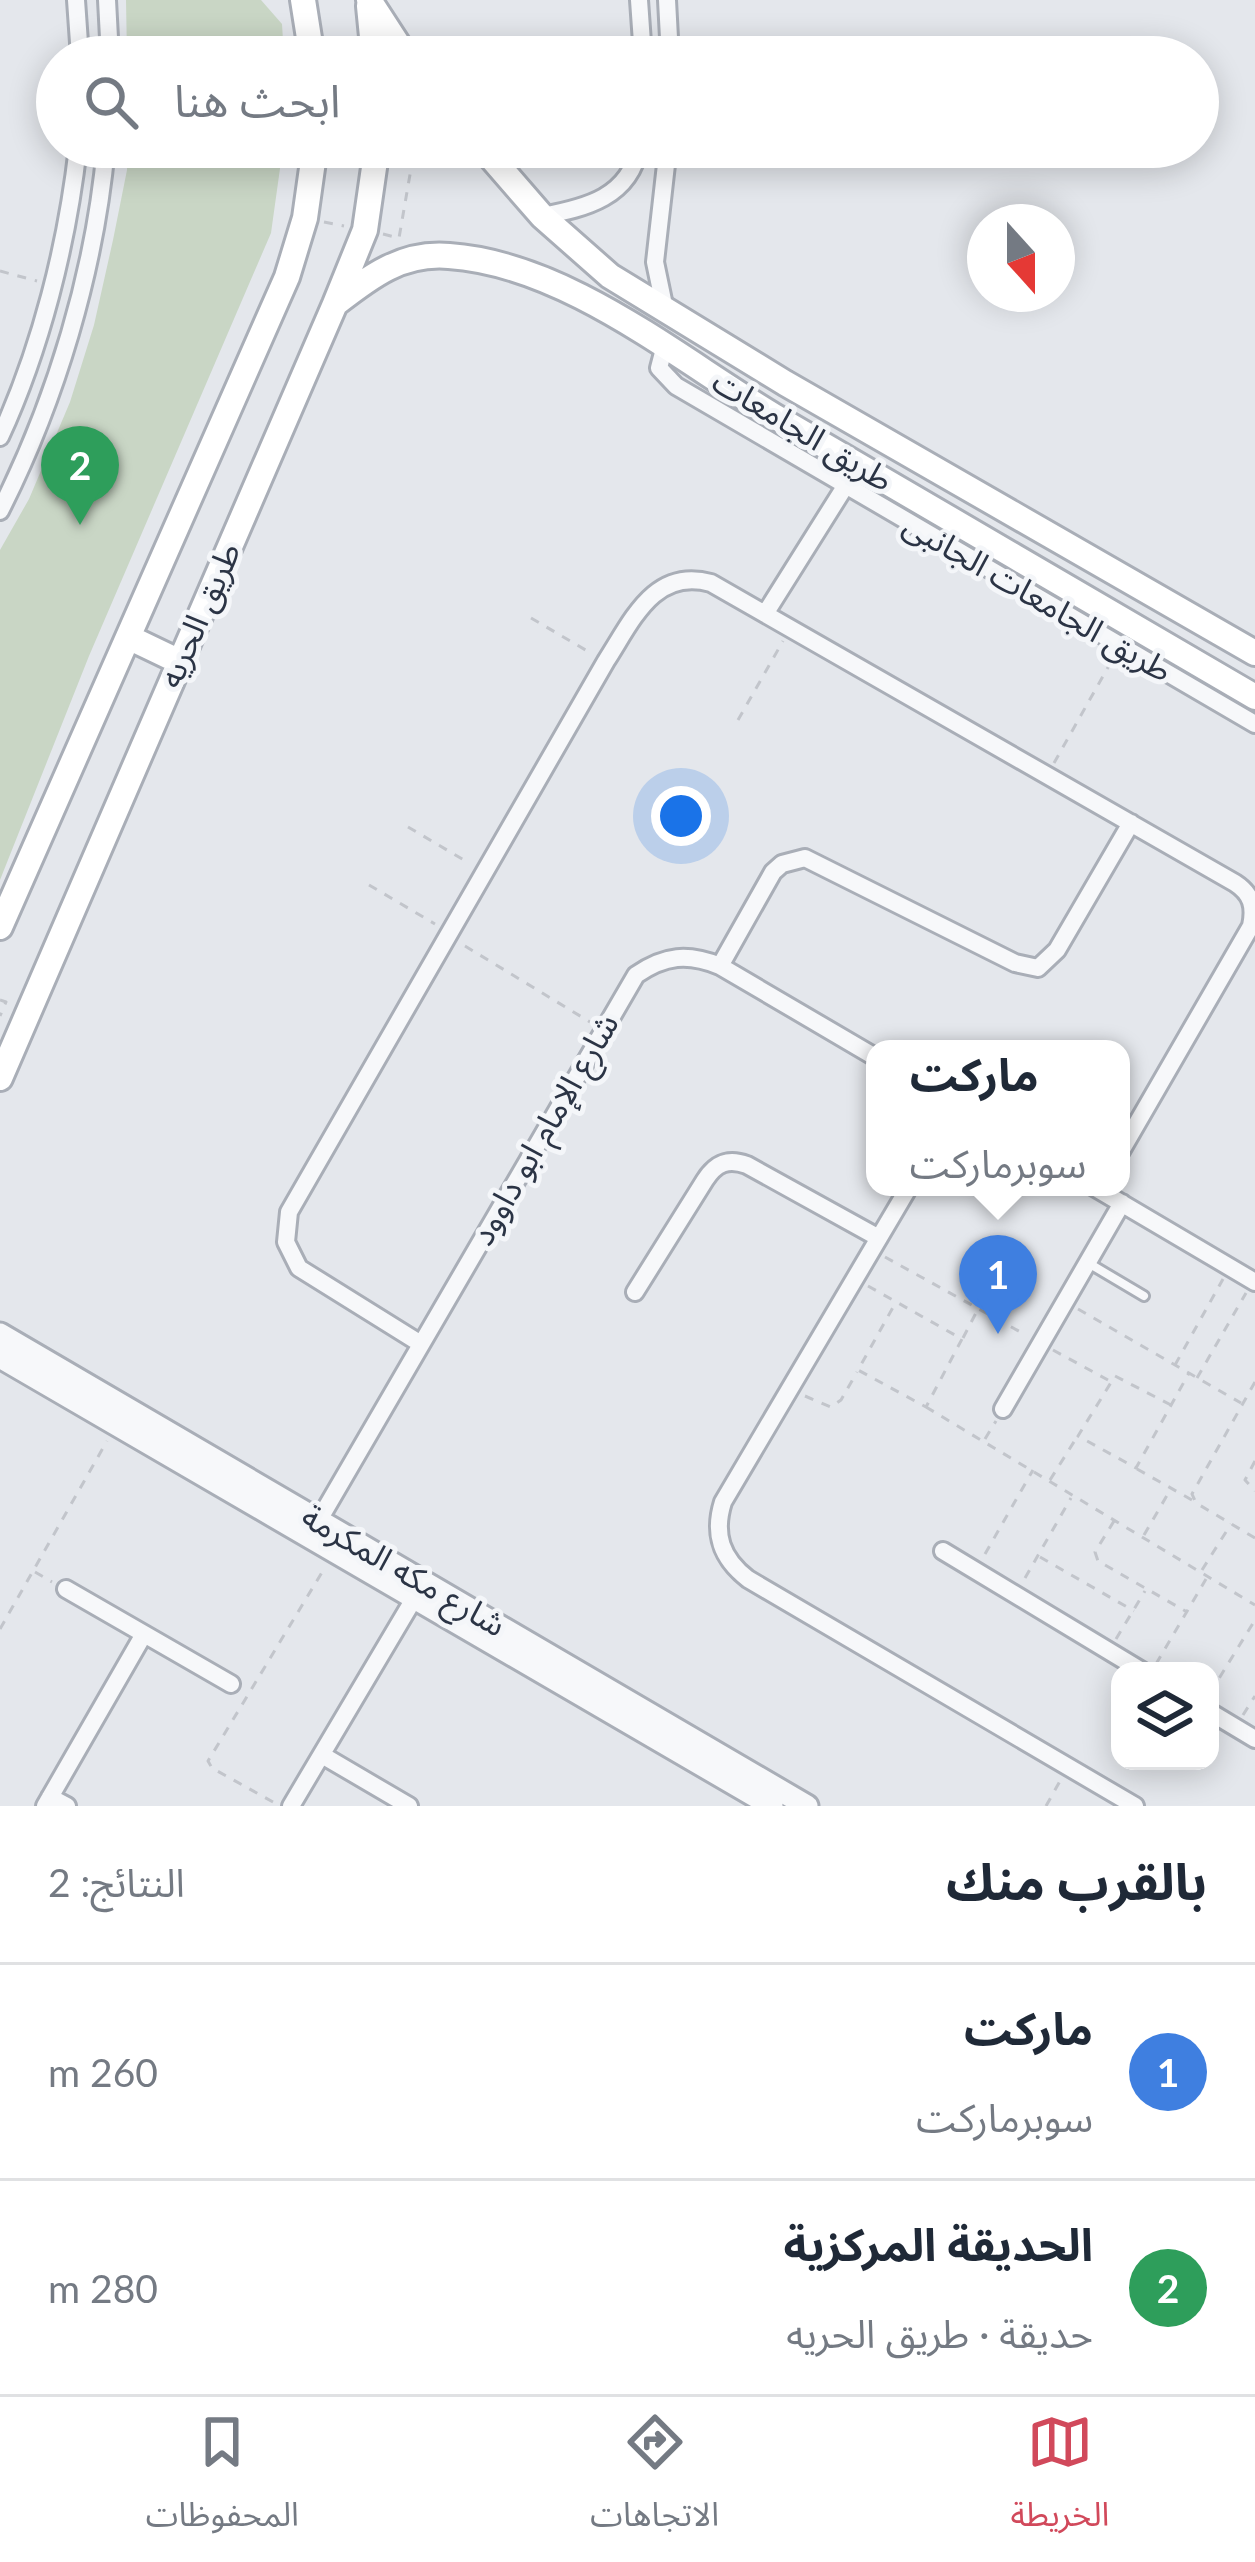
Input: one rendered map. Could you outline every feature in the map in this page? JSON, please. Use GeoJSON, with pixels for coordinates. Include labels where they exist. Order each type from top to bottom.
{"type":"FeatureCollection","features":[{"type":"Feature","properties":{"kind":"main road"},"geometry":{"type":"LineString","coordinates":[[303,0],[309,36]]}},
{"type":"Feature","properties":{"kind":"main road"},"geometry":{"type":"LineString","coordinates":[[369,0],[372,36]]}},
{"type":"Feature","properties":{"kind":"main road"},"geometry":{"type":"LineString","coordinates":[[369,0],[392,36]]}},
{"type":"Feature","properties":{"kind":"main road","name":"طريق الحريه"},"geometry":{"type":"LineString","coordinates":[[0,927],[287,277],[305,218],[313,168]]}},
{"type":"Feature","properties":{"kind":"main road","name":"طريق الحريه"},"geometry":{"type":"LineString","coordinates":[[0,1078],[335,304],[364,230],[374,168]]}},
{"type":"Feature","properties":{"kind":"main road","name":"طريق الجامعات"},"geometry":{"type":"LineString","coordinates":[[500,168],[542,216],[610,277],[1255,652]]}},
{"type":"Feature","properties":{"kind":"main road","name":"طريق الجامعات"},"geometry":{"type":"LineString","coordinates":[[335,304],[377,271],[426,255],[481,260],[531,276],[665,346],[852,475],[1255,698]]}},
{"type":"Feature","properties":{"kind":"main road"},"geometry":{"type":"LineString","coordinates":[[665,346],[674,315]]}},
{"type":"Feature","properties":{"kind":"main road"},"geometry":{"type":"LineString","coordinates":[[128,637],[178,661]]}},
{"type":"Feature","properties":{"kind":"street"},"geometry":{"type":"LineString","coordinates":[[76,0],[79,36]]}},
{"type":"Feature","properties":{"kind":"street"},"geometry":{"type":"LineString","coordinates":[[107,0],[109,36]]}},
{"type":"Feature","properties":{"kind":"street"},"geometry":{"type":"LineString","coordinates":[[639,0],[642,36]]}},
{"type":"Feature","properties":{"kind":"street"},"geometry":{"type":"LineString","coordinates":[[667,0],[669,36]]}},
{"type":"Feature","properties":{"kind":"street"},"geometry":{"type":"LineString","coordinates":[[0,437],[23,381],[51,284],[75,168]]}},
{"type":"Feature","properties":{"kind":"street"},"geometry":{"type":"LineString","coordinates":[[0,511],[22,466],[61,359],[103,168]]}},
{"type":"Feature","properties":{"kind":"street"},"geometry":{"type":"LineString","coordinates":[[542,216],[604,200],[631,168]]}},
{"type":"Feature","properties":{"kind":"street"},"geometry":{"type":"LineString","coordinates":[[666,168],[656,262],[674,315]]}},
{"type":"Feature","properties":{"kind":"street"},"geometry":{"type":"LineString","coordinates":[[765,614],[852,475]]}},
{"type":"Feature","properties":{"kind":"street","name":"طريق الجامعات الجانبى"},"geometry":{"type":"LineString","coordinates":[[852,475],[1255,724]]}},
{"type":"Feature","properties":{"kind":"street"},"geometry":{"type":"LineString","coordinates":[[421,1344],[299,1268],[286,1242],[289,1212],[606,662],[652,595],[679,579],[711,584],[1244,889],[1254,916],[1130,1135]]}},
{"type":"Feature","properties":{"kind":"street"},"geometry":{"type":"LineString","coordinates":[[720,966],[773,872],[793,859],[805,858],[1015,963],[1038,968],[1057,950],[1131,823]]}},
{"type":"Feature","properties":{"kind":"street","name":"شارع الإمام ابو داوود"},"geometry":{"type":"LineString","coordinates":[[319,1520],[636,975],[676,956],[699,957],[866,1052]]}},
{"type":"Feature","properties":{"kind":"street"},"geometry":{"type":"LineString","coordinates":[[635,1292],[704,1180],[724,1162],[747,1166],[876,1244]]}},
{"type":"Feature","properties":{"kind":"street"},"geometry":{"type":"LineString","coordinates":[[904,1196],[723,1502],[718,1537],[734,1568],[1135,1806]]}},
{"type":"Feature","properties":{"kind":"street"},"geometry":{"type":"LineString","coordinates":[[1110,1196],[1254,1281]]}},
{"type":"Feature","properties":{"kind":"street"},"geometry":{"type":"LineString","coordinates":[[1004,1409],[1122,1203]]}},
{"type":"Feature","properties":{"kind":"street","name":"شارع مكه المكرمة"},"geometry":{"type":"LineString","coordinates":[[0,1334],[117,1423],[415,1597],[807,1806]]}},
{"type":"Feature","properties":{"kind":"street","name":"شارع مكه المكرمة"},"geometry":{"type":"LineString","coordinates":[[0,1357],[46,1371],[319,1520],[772,1806]]}},
{"type":"Feature","properties":{"kind":"street"},"geometry":{"type":"LineString","coordinates":[[943,1551],[1127,1662]]}},
{"type":"Feature","properties":{"kind":"street"},"geometry":{"type":"LineString","coordinates":[[66,1589],[231,1684]]}},
{"type":"Feature","properties":{"kind":"street"},"geometry":{"type":"LineString","coordinates":[[291,1806],[415,1597]]}},
{"type":"Feature","properties":{"kind":"street"},"geometry":{"type":"LineString","coordinates":[[54,1803],[144,1634]]}},
{"type":"Feature","properties":{"kind":"street"},"geometry":{"type":"LineString","coordinates":[[1219,1717],[1255,1738]]}},
{"type":"Feature","properties":{"kind":"street"},"geometry":{"type":"LineString","coordinates":[[322,1755],[409,1806]]}},
{"type":"Feature","properties":{"kind":"lane"},"geometry":{"type":"LineString","coordinates":[[1088,1263],[1144,1296]]}},
{"type":"Feature","properties":{"kind":"path"},"geometry":{"type":"LineString","coordinates":[[305,218],[364,230]]}},
{"type":"Feature","properties":{"kind":"path"},"geometry":{"type":"LineString","coordinates":[[0,271],[51,284]]}},
{"type":"Feature","properties":{"kind":"path"},"geometry":{"type":"LineString","coordinates":[[531,618],[606,662]]}},
{"type":"Feature","properties":{"kind":"path"},"geometry":{"type":"LineString","coordinates":[[738,720],[790,629]]}},
{"type":"Feature","properties":{"kind":"path"},"geometry":{"type":"LineString","coordinates":[[1047,775],[1121,645]]}},
{"type":"Feature","properties":{"kind":"path"},"geometry":{"type":"LineString","coordinates":[[408,827],[486,873]]}},
{"type":"Feature","properties":{"kind":"path"},"geometry":{"type":"LineString","coordinates":[[369,885],[602,1029]]}},
{"type":"Feature","properties":{"kind":"path"},"geometry":{"type":"LineString","coordinates":[[0,1000],[6,1003],[0,1016]]}},
{"type":"Feature","properties":{"kind":"path"},"geometry":{"type":"LineString","coordinates":[[876,1244],[979,1309],[1109,1381]]}},
{"type":"Feature","properties":{"kind":"path"},"geometry":{"type":"LineString","coordinates":[[1175,1365],[1230,1267]]}},
{"type":"Feature","properties":{"kind":"path"},"geometry":{"type":"LineString","coordinates":[[855,1279],[962,1339]]}},
{"type":"Feature","properties":{"kind":"path"},"geometry":{"type":"LineString","coordinates":[[1197,1378],[1254,1281]]}},
{"type":"Feature","properties":{"kind":"path"},"geometry":{"type":"LineString","coordinates":[[790,1388],[825,1408],[841,1400],[896,1302]]}},
{"type":"Feature","properties":{"kind":"path"},"geometry":{"type":"LineString","coordinates":[[1066,1302],[1243,1404]]}},
{"type":"Feature","properties":{"kind":"path"},"geometry":{"type":"LineString","coordinates":[[926,1407],[979,1309]]}},
{"type":"Feature","properties":{"kind":"path"},"geometry":{"type":"LineString","coordinates":[[858,1370],[984,1440],[1255,1605]]}},
{"type":"Feature","properties":{"kind":"path"},"geometry":{"type":"LineString","coordinates":[[1136,1468],[1189,1372]]}},
{"type":"Feature","properties":{"kind":"path"},"geometry":{"type":"LineString","coordinates":[[1050,1480],[1109,1381],[1119,1376],[1171,1405]]}},
{"type":"Feature","properties":{"kind":"path"},"geometry":{"type":"LineString","coordinates":[[1196,1503],[1193,1489],[1255,1382]]}},
{"type":"Feature","properties":{"kind":"path"},"geometry":{"type":"LineString","coordinates":[[1248,1394],[1255,1397]]}},
{"type":"Feature","properties":{"kind":"path"},"geometry":{"type":"LineString","coordinates":[[984,1440],[1004,1409]]}},
{"type":"Feature","properties":{"kind":"path"},"geometry":{"type":"LineString","coordinates":[[0,1629],[117,1423]]}},
{"type":"Feature","properties":{"kind":"path"},"geometry":{"type":"LineString","coordinates":[[1078,1436],[1255,1538]]}},
{"type":"Feature","properties":{"kind":"path"},"geometry":{"type":"LineString","coordinates":[[1255,1461],[1245,1480],[1255,1491]]}},
{"type":"Feature","properties":{"kind":"path"},"geometry":{"type":"LineString","coordinates":[[975,1571],[1033,1470]]}},
{"type":"Feature","properties":{"kind":"path"},"geometry":{"type":"LineString","coordinates":[[1143,1537],[1172,1489]]}},
{"type":"Feature","properties":{"kind":"path"},"geometry":{"type":"LineString","coordinates":[[1015,1595],[1073,1495]]}},
{"type":"Feature","properties":{"kind":"path"},"geometry":{"type":"LineString","coordinates":[[1115,1520],[1096,1558],[1187,1612]]}},
{"type":"Feature","properties":{"kind":"path"},"geometry":{"type":"LineString","coordinates":[[1201,1572],[1231,1524]]}},
{"type":"Feature","properties":{"kind":"path"},"geometry":{"type":"LineString","coordinates":[[279,1806],[212,1768],[208,1761],[335,1550]]}},
{"type":"Feature","properties":{"kind":"path"},"geometry":{"type":"LineString","coordinates":[[1038,1556],[1134,1611]]}},
{"type":"Feature","properties":{"kind":"path"},"geometry":{"type":"LineString","coordinates":[[33,1571],[66,1589]]}},
{"type":"Feature","properties":{"kind":"path"},"geometry":{"type":"LineString","coordinates":[[1157,1662],[1208,1576]]}},
{"type":"Feature","properties":{"kind":"path"},"geometry":{"type":"LineString","coordinates":[[1109,1651],[1147,1589]]}},
{"type":"Feature","properties":{"kind":"path"},"geometry":{"type":"LineString","coordinates":[[1219,1678],[1255,1620]]}},
{"type":"Feature","properties":{"kind":"path"},"geometry":{"type":"LineString","coordinates":[[1236,1727],[1255,1696]]}},
{"type":"Feature","properties":{"kind":"path"},"geometry":{"type":"LineString","coordinates":[[1046,1806],[1068,1767]]}},
{"type":"Feature","properties":{"kind":"green space"},"geometry":{"type":"Polygon","coordinates":[[[126,0],[261,0],[282,24],[283,36],[127,36],[126,0]]]}},
{"type":"Feature","properties":{"kind":"green space"},"geometry":{"type":"Polygon","coordinates":[[[280,168],[271,233],[89,656],[0,880],[0,550],[29,499],[70,402],[94,325],[127,170],[280,168]]]}},
{"type":"Feature","properties":{"kind":"place","name":"الحديقة المركزية"},"geometry":{"type":"Point","coordinates":[80,525]}},
{"type":"Feature","properties":{"kind":"place","name":"ماركت"},"geometry":{"type":"Point","coordinates":[998,1334]}}]}
